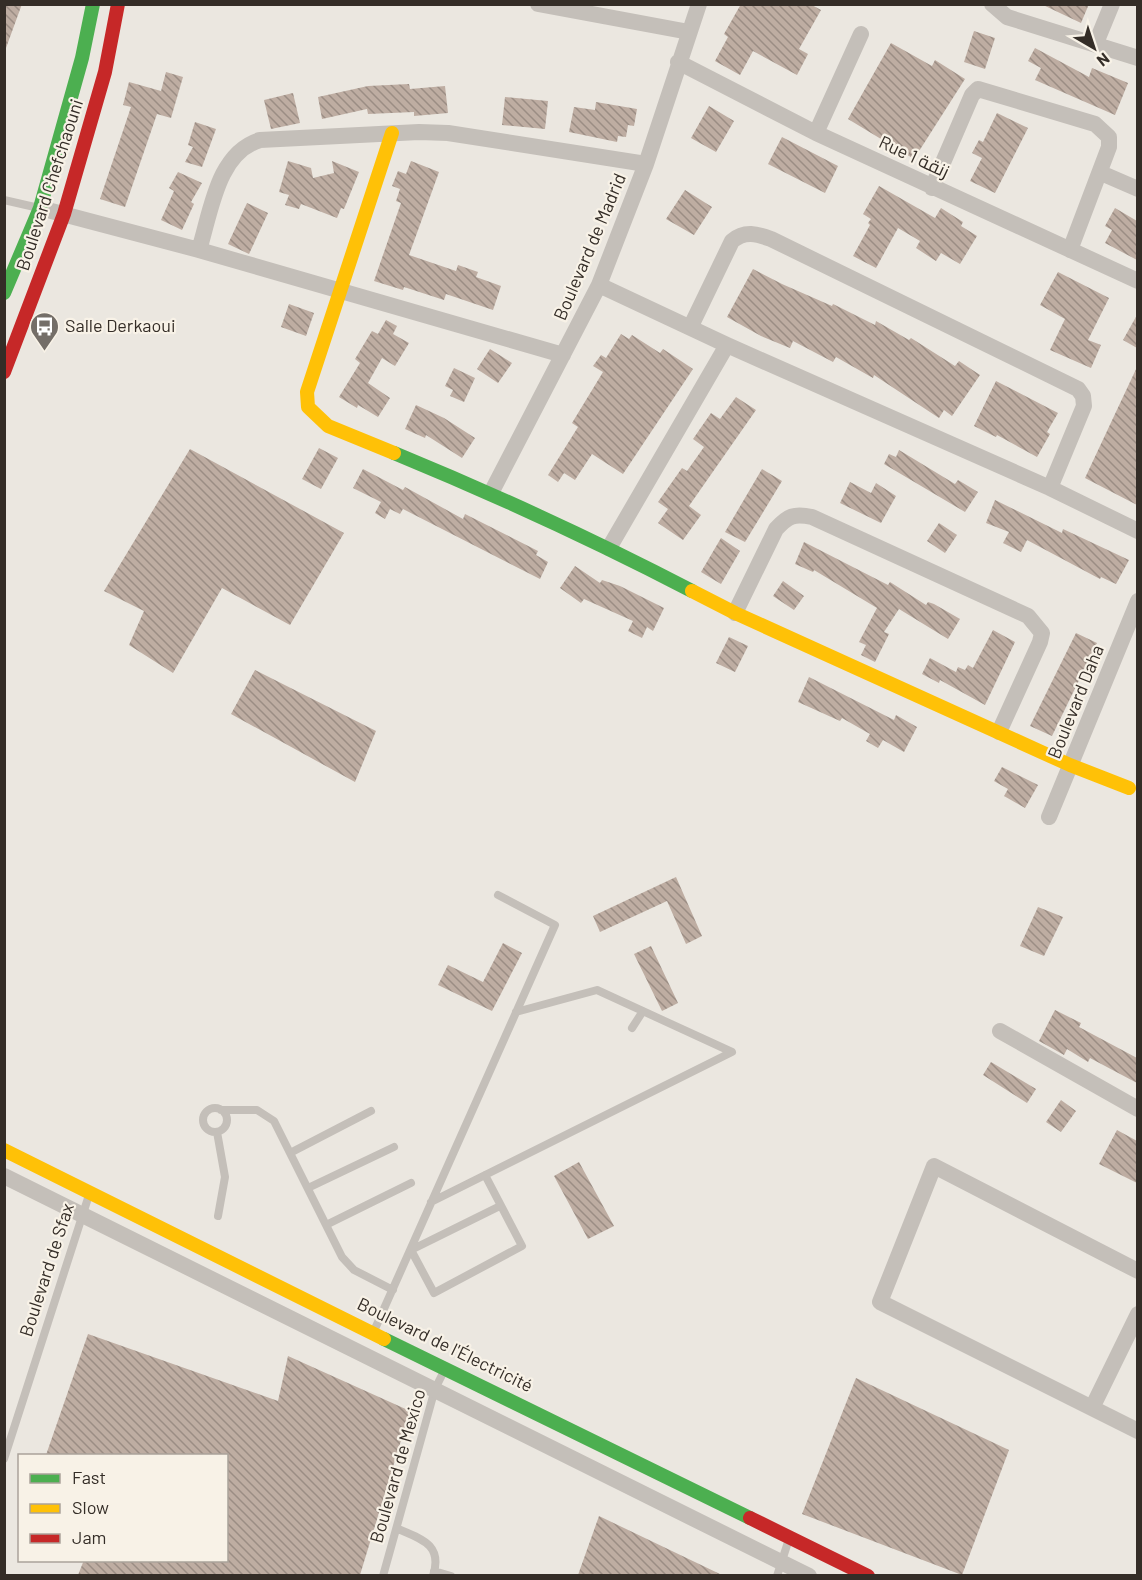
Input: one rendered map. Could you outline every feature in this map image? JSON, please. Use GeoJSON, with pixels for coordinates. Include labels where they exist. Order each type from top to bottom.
{"type":"FeatureCollection","features":[{"type":"Feature","properties":{"kind":"street","name":"Boulevard Chefchaouni"},"geometry":{"type":"LineString","coordinates":[[4,293],[40,208],[82,58],[93,4]]}},
{"type":"Feature","properties":{"kind":"street","name":"Boulevard Chefchaouni"},"geometry":{"type":"LineString","coordinates":[[4,372],[64,214],[105,72],[118,4]]}},
{"type":"Feature","properties":{"kind":"street"},"geometry":{"type":"LineString","coordinates":[[538,4],[689,32]]}},
{"type":"Feature","properties":{"kind":"street","name":"Boulevard de Madrid"},"geometry":{"type":"LineString","coordinates":[[491,494],[599,285],[646,164],[699,4]]}},
{"type":"Feature","properties":{"kind":"street"},"geometry":{"type":"LineString","coordinates":[[992,4],[1007,17],[1096,43],[1137,58]]}},
{"type":"Feature","properties":{"kind":"street"},"geometry":{"type":"LineString","coordinates":[[1096,43],[1112,4]]}},
{"type":"Feature","properties":{"kind":"street"},"geometry":{"type":"LineString","coordinates":[[816,133],[861,34]]}},
{"type":"Feature","properties":{"kind":"street","name":"Rue 1 زنقة"},"geometry":{"type":"LineString","coordinates":[[678,62],[816,133],[1137,281]]}},
{"type":"Feature","properties":{"kind":"street"},"geometry":{"type":"LineString","coordinates":[[932,188],[972,95],[978,89],[1095,124],[1110,136],[1109,147],[1070,250]]}},
{"type":"Feature","properties":{"kind":"street"},"geometry":{"type":"LineString","coordinates":[[199,250],[225,169],[242,148],[260,140],[419,132],[475,136],[646,164]]}},
{"type":"Feature","properties":{"kind":"street"},"geometry":{"type":"LineString","coordinates":[[392,134],[307,392],[308,407],[311,413],[328,426],[491,494],[609,549],[735,613],[1070,765],[1129,788]]}},
{"type":"Feature","properties":{"kind":"street"},"geometry":{"type":"LineString","coordinates":[[1101,173],[1137,189]]}},
{"type":"Feature","properties":{"kind":"street"},"geometry":{"type":"LineString","coordinates":[[40,208],[199,250],[563,354]]}},
{"type":"Feature","properties":{"kind":"street"},"geometry":{"type":"LineString","coordinates":[[691,326],[732,241],[739,235],[749,233],[771,239],[1078,389],[1083,396],[1084,406],[1050,488]]}},
{"type":"Feature","properties":{"kind":"street"},"geometry":{"type":"LineString","coordinates":[[599,285],[691,326],[727,345],[1050,488],[1137,531]]}},
{"type":"Feature","properties":{"kind":"street"},"geometry":{"type":"LineString","coordinates":[[609,549],[727,345]]}},
{"type":"Feature","properties":{"kind":"street"},"geometry":{"type":"LineString","coordinates":[[735,613],[776,530],[785,518],[796,514],[812,517],[1028,616],[1037,624],[1042,633],[1040,642],[999,732]]}},
{"type":"Feature","properties":{"kind":"street","name":"Boulevard Daha"},"geometry":{"type":"LineString","coordinates":[[1050,817],[1136,607]]}},
{"type":"Feature","properties":{"kind":"street"},"geometry":{"type":"LineString","coordinates":[[1000,1031],[1137,1109]]}},
{"type":"Feature","properties":{"kind":"street","name":"Boulevard de l'Électricité"},"geometry":{"type":"LineString","coordinates":[[4,1150],[89,1194],[447,1367],[868,1575]]}},
{"type":"Feature","properties":{"kind":"street"},"geometry":{"type":"LineString","coordinates":[[1137,1272],[934,1166],[880,1302],[1137,1431]]}},
{"type":"Feature","properties":{"kind":"street"},"geometry":{"type":"LineString","coordinates":[[4,1176],[435,1389],[779,1569],[809,1575]]}},
{"type":"Feature","properties":{"kind":"street"},"geometry":{"type":"LineString","coordinates":[[1092,1408],[1137,1314]]}},
{"type":"Feature","properties":{"kind":"lane"},"geometry":{"type":"LineString","coordinates":[[4,200],[40,208]]}},
{"type":"Feature","properties":{"kind":"lane"},"geometry":{"type":"LineString","coordinates":[[374,1332],[555,925],[498,896]]}},
{"type":"Feature","properties":{"kind":"lane"},"geometry":{"type":"LineString","coordinates":[[431,1202],[732,1052],[597,990],[516,1012]]}},
{"type":"Feature","properties":{"kind":"lane"},"geometry":{"type":"LineString","coordinates":[[632,1028],[643,1011]]}},
{"type":"Feature","properties":{"kind":"lane"},"geometry":{"type":"LineString","coordinates":[[217,1132],[205,1128],[203,1118],[210,1109],[256,1110],[269,1116],[337,1248],[354,1270],[393,1290]]}},
{"type":"Feature","properties":{"kind":"lane"},"geometry":{"type":"LineString","coordinates":[[217,1132],[227,1123],[225,1113],[221,1110]]}},
{"type":"Feature","properties":{"kind":"lane"},"geometry":{"type":"LineString","coordinates":[[290,1154],[371,1111]]}},
{"type":"Feature","properties":{"kind":"lane"},"geometry":{"type":"LineString","coordinates":[[217,1132],[225,1177],[218,1216]]}},
{"type":"Feature","properties":{"kind":"lane"},"geometry":{"type":"LineString","coordinates":[[308,1188],[394,1147]]}},
{"type":"Feature","properties":{"kind":"lane"},"geometry":{"type":"LineString","coordinates":[[411,1251],[434,1293],[522,1246],[485,1175]]}},
{"type":"Feature","properties":{"kind":"lane"},"geometry":{"type":"LineString","coordinates":[[326,1225],[411,1183]]}},
{"type":"Feature","properties":{"kind":"lane","name":"Boulevard de Sfax"},"geometry":{"type":"LineString","coordinates":[[4,1459],[89,1194]]}},
{"type":"Feature","properties":{"kind":"lane"},"geometry":{"type":"LineString","coordinates":[[411,1251],[500,1206]]}},
{"type":"Feature","properties":{"kind":"lane","name":"Boulevard de Mexico"},"geometry":{"type":"LineString","coordinates":[[384,1575],[435,1389],[447,1367]]}},
{"type":"Feature","properties":{"kind":"lane"},"geometry":{"type":"LineString","coordinates":[[398,1529],[424,1540],[432,1549],[436,1556],[434,1573],[450,1575]]}},
{"type":"Feature","properties":{"kind":"lane"},"geometry":{"type":"LineString","coordinates":[[779,1569],[790,1536]]}},
{"type":"Feature","properties":{"kind":"building"},"geometry":{"type":"Polygon","coordinates":[[[4,4],[22,4],[6,48],[4,48],[4,4]]]}},
{"type":"Feature","properties":{"kind":"building"},"geometry":{"type":"Polygon","coordinates":[[[741,4],[810,4],[821,10],[799,49],[808,54],[797,75],[753,51],[740,75],[715,61],[728,37],[724,34],[741,4]]]}},
{"type":"Feature","properties":{"kind":"building"},"geometry":{"type":"Polygon","coordinates":[[[1041,4],[1089,4],[1081,23],[1041,4]]]}},
{"type":"Feature","properties":{"kind":"building"},"geometry":{"type":"Polygon","coordinates":[[[974,31],[995,38],[985,69],[964,62],[974,31]]]}},
{"type":"Feature","properties":{"kind":"building"},"geometry":{"type":"Polygon","coordinates":[[[891,43],[932,66],[935,60],[965,79],[914,159],[848,119],[891,43]]]}},
{"type":"Feature","properties":{"kind":"building"},"geometry":{"type":"Polygon","coordinates":[[[1035,48],[1089,77],[1092,68],[1128,83],[1115,115],[1035,80],[1041,68],[1028,61],[1035,48]]]}},
{"type":"Feature","properties":{"kind":"building"},"geometry":{"type":"Polygon","coordinates":[[[166,72],[183,77],[171,118],[157,114],[125,207],[100,199],[131,107],[123,105],[129,82],[161,91],[166,72]]]}},
{"type":"Feature","properties":{"kind":"building"},"geometry":{"type":"Polygon","coordinates":[[[409,84],[410,89],[445,86],[448,113],[414,116],[414,112],[368,114],[367,109],[322,119],[318,97],[368,86],[409,84]]]}},
{"type":"Feature","properties":{"kind":"building"},"geometry":{"type":"Polygon","coordinates":[[[293,93],[300,123],[271,129],[264,100],[293,93]]]}},
{"type":"Feature","properties":{"kind":"building"},"geometry":{"type":"Polygon","coordinates":[[[505,97],[548,101],[545,129],[502,125],[505,97]]]}},
{"type":"Feature","properties":{"kind":"building"},"geometry":{"type":"Polygon","coordinates":[[[596,102],[637,109],[634,126],[628,125],[626,137],[618,136],[617,142],[569,132],[574,107],[595,110],[596,102]]]}},
{"type":"Feature","properties":{"kind":"building"},"geometry":{"type":"Polygon","coordinates":[[[709,106],[734,121],[716,152],[691,138],[709,106]]]}},
{"type":"Feature","properties":{"kind":"building"},"geometry":{"type":"Polygon","coordinates":[[[997,113],[1028,128],[995,193],[970,181],[982,158],[972,153],[979,140],[983,142],[997,113]]]}},
{"type":"Feature","properties":{"kind":"building"},"geometry":{"type":"Polygon","coordinates":[[[195,122],[216,129],[202,167],[185,162],[193,147],[188,145],[195,122]]]}},
{"type":"Feature","properties":{"kind":"building"},"geometry":{"type":"Polygon","coordinates":[[[782,137],[838,166],[825,193],[768,164],[782,137]]]}},
{"type":"Feature","properties":{"kind":"building"},"geometry":{"type":"Polygon","coordinates":[[[288,161],[311,168],[313,178],[334,173],[332,161],[359,172],[344,209],[341,208],[337,218],[301,204],[299,209],[285,205],[289,195],[279,192],[288,161]]]}},
{"type":"Feature","properties":{"kind":"building"},"geometry":{"type":"Polygon","coordinates":[[[411,161],[439,172],[409,255],[456,271],[458,265],[478,272],[476,277],[501,286],[493,310],[446,294],[444,300],[404,287],[403,290],[374,281],[401,203],[396,201],[400,189],[392,186],[398,171],[406,174],[411,161]]]}},
{"type":"Feature","properties":{"kind":"building"},"geometry":{"type":"Polygon","coordinates":[[[178,172],[202,183],[191,202],[194,204],[182,230],[161,220],[174,191],[169,188],[178,172]]]}},
{"type":"Feature","properties":{"kind":"building"},"geometry":{"type":"Polygon","coordinates":[[[879,186],[935,218],[941,208],[963,222],[961,226],[977,236],[960,264],[941,253],[936,261],[916,248],[920,241],[898,228],[876,268],[853,256],[870,225],[868,223],[871,219],[863,214],[879,186]]]}},
{"type":"Feature","properties":{"kind":"building"},"geometry":{"type":"Polygon","coordinates":[[[685,190],[712,207],[694,235],[666,219],[685,190]]]}},
{"type":"Feature","properties":{"kind":"building"},"geometry":{"type":"Polygon","coordinates":[[[247,203],[268,213],[249,254],[228,244],[247,203]]]}},
{"type":"Feature","properties":{"kind":"building"},"geometry":{"type":"Polygon","coordinates":[[[1115,208],[1137,221],[1137,260],[1105,243],[1112,230],[1105,226],[1115,208]]]}},
{"type":"Feature","properties":{"kind":"building"},"geometry":{"type":"Polygon","coordinates":[[[753,269],[875,325],[876,321],[909,340],[911,338],[955,366],[959,361],[980,375],[952,416],[944,410],[939,418],[874,375],[873,378],[836,357],[833,362],[793,341],[790,348],[761,336],[727,317],[753,269]]]}},
{"type":"Feature","properties":{"kind":"building"},"geometry":{"type":"Polygon","coordinates":[[[1058,272],[1109,298],[1088,340],[1101,345],[1091,368],[1050,350],[1065,319],[1040,305],[1058,272]]]}},
{"type":"Feature","properties":{"kind":"building"},"geometry":{"type":"Polygon","coordinates":[[[289,304],[314,313],[306,336],[281,327],[289,304]]]}},
{"type":"Feature","properties":{"kind":"building"},"geometry":{"type":"Polygon","coordinates":[[[1137,315],[1137,348],[1123,340],[1137,315]]]}},
{"type":"Feature","properties":{"kind":"building"},"geometry":{"type":"Polygon","coordinates":[[[386,320],[397,326],[393,334],[409,343],[395,366],[382,358],[368,383],[390,398],[378,417],[339,397],[360,363],[355,359],[372,331],[378,334],[386,320]]]}},
{"type":"Feature","properties":{"kind":"building"},"geometry":{"type":"Polygon","coordinates":[[[621,334],[629,339],[632,335],[660,353],[663,349],[693,369],[623,474],[592,454],[575,480],[564,473],[558,482],[548,475],[578,427],[572,423],[603,372],[593,366],[601,355],[606,358],[621,334]]]}},
{"type":"Feature","properties":{"kind":"building"},"geometry":{"type":"Polygon","coordinates":[[[490,349],[512,363],[498,383],[477,369],[490,349]]]}},
{"type":"Feature","properties":{"kind":"building"},"geometry":{"type":"Polygon","coordinates":[[[1137,367],[1137,505],[1085,478],[1137,367]]]}},
{"type":"Feature","properties":{"kind":"building"},"geometry":{"type":"Polygon","coordinates":[[[454,368],[475,378],[464,402],[450,396],[453,390],[445,386],[454,368]]]}},
{"type":"Feature","properties":{"kind":"building"},"geometry":{"type":"Polygon","coordinates":[[[996,381],[1058,413],[1047,432],[1050,434],[1037,457],[997,435],[996,437],[974,426],[996,381]]]}},
{"type":"Feature","properties":{"kind":"building"},"geometry":{"type":"Polygon","coordinates":[[[736,397],[756,410],[689,506],[701,515],[683,540],[658,523],[668,509],[658,502],[682,468],[687,471],[704,447],[693,439],[711,413],[720,419],[736,397]]]}},
{"type":"Feature","properties":{"kind":"building"},"geometry":{"type":"Polygon","coordinates":[[[416,405],[444,418],[475,438],[462,458],[426,435],[425,438],[405,429],[416,405]]]}},
{"type":"Feature","properties":{"kind":"building"},"geometry":{"type":"Polygon","coordinates":[[[319,448],[338,458],[321,489],[302,479],[319,448]]]}},
{"type":"Feature","properties":{"kind":"building"},"geometry":{"type":"Polygon","coordinates":[[[190,449],[344,533],[290,625],[222,588],[173,673],[129,645],[144,611],[104,591],[190,449]]]}},
{"type":"Feature","properties":{"kind":"building"},"geometry":{"type":"Polygon","coordinates":[[[899,450],[955,484],[958,480],[978,492],[965,512],[884,464],[889,454],[896,457],[899,450]]]}},
{"type":"Feature","properties":{"kind":"building"},"geometry":{"type":"Polygon","coordinates":[[[363,469],[403,490],[405,487],[463,519],[465,514],[538,551],[536,555],[548,562],[540,579],[403,509],[400,514],[390,509],[385,519],[375,513],[381,502],[353,488],[363,469]]]}},
{"type":"Feature","properties":{"kind":"building"},"geometry":{"type":"Polygon","coordinates":[[[762,469],[782,481],[745,542],[725,532],[762,469]]]}},
{"type":"Feature","properties":{"kind":"building"},"geometry":{"type":"Polygon","coordinates":[[[850,482],[871,493],[876,483],[896,496],[881,523],[840,503],[850,482]]]}},
{"type":"Feature","properties":{"kind":"building"},"geometry":{"type":"Polygon","coordinates":[[[995,500],[1062,533],[1063,529],[1129,560],[1116,584],[1101,577],[1100,579],[1027,540],[1021,552],[1003,543],[1009,532],[986,523],[995,500]]]}},
{"type":"Feature","properties":{"kind":"building"},"geometry":{"type":"Polygon","coordinates":[[[939,523],[957,535],[945,553],[927,541],[939,523]]]}},
{"type":"Feature","properties":{"kind":"building"},"geometry":{"type":"Polygon","coordinates":[[[721,538],[740,551],[721,584],[701,572],[721,538]]]}},
{"type":"Feature","properties":{"kind":"building"},"geometry":{"type":"Polygon","coordinates":[[[804,542],[888,585],[890,582],[926,605],[928,602],[934,604],[960,619],[948,639],[899,609],[884,632],[889,634],[875,662],[861,655],[866,645],[859,642],[877,608],[814,570],[813,572],[795,564],[804,542]]]}},
{"type":"Feature","properties":{"kind":"building"},"geometry":{"type":"Polygon","coordinates":[[[575,566],[600,583],[602,580],[620,586],[664,608],[653,631],[647,627],[642,638],[628,631],[633,621],[584,599],[581,603],[560,588],[575,566]]]}},
{"type":"Feature","properties":{"kind":"building"},"geometry":{"type":"Polygon","coordinates":[[[783,581],[804,596],[794,610],[773,596],[783,581]]]}},
{"type":"Feature","properties":{"kind":"building"},"geometry":{"type":"Polygon","coordinates":[[[993,630],[1015,642],[985,705],[940,680],[939,683],[922,674],[930,658],[956,672],[958,667],[965,670],[968,665],[973,668],[993,630]]]}},
{"type":"Feature","properties":{"kind":"building"},"geometry":{"type":"Polygon","coordinates":[[[1076,633],[1097,643],[1052,736],[1030,726],[1076,633]]]}},
{"type":"Feature","properties":{"kind":"building"},"geometry":{"type":"Polygon","coordinates":[[[729,637],[748,646],[735,672],[716,663],[729,637]]]}},
{"type":"Feature","properties":{"kind":"building"},"geometry":{"type":"Polygon","coordinates":[[[255,670],[376,731],[355,782],[231,714],[255,670]]]}},
{"type":"Feature","properties":{"kind":"building"},"geometry":{"type":"Polygon","coordinates":[[[809,677],[894,720],[896,715],[917,727],[904,752],[883,740],[878,748],[866,741],[870,734],[842,718],[840,721],[798,702],[809,677]]]}},
{"type":"Feature","properties":{"kind":"building"},"geometry":{"type":"Polygon","coordinates":[[[1002,767],[1038,785],[1025,808],[1004,796],[1008,789],[994,781],[1002,767]]]}},
{"type":"Feature","properties":{"kind":"building"},"geometry":{"type":"Polygon","coordinates":[[[676,877],[702,936],[686,944],[667,901],[600,932],[593,916],[676,877]]]}},
{"type":"Feature","properties":{"kind":"building"},"geometry":{"type":"Polygon","coordinates":[[[1038,907],[1063,917],[1044,956],[1020,946],[1038,907]]]}},
{"type":"Feature","properties":{"kind":"building"},"geometry":{"type":"Polygon","coordinates":[[[503,943],[522,953],[492,1011],[438,985],[448,965],[483,982],[503,943]]]}},
{"type":"Feature","properties":{"kind":"building"},"geometry":{"type":"Polygon","coordinates":[[[651,946],[678,1003],[662,1011],[634,954],[651,946]]]}},
{"type":"Feature","properties":{"kind":"building"},"geometry":{"type":"Polygon","coordinates":[[[1055,1010],[1081,1023],[1079,1027],[1137,1058],[1137,1083],[1090,1058],[1088,1062],[1067,1049],[1064,1055],[1039,1041],[1055,1010]]]}},
{"type":"Feature","properties":{"kind":"building"},"geometry":{"type":"Polygon","coordinates":[[[991,1062],[1036,1089],[1027,1103],[983,1075],[991,1062]]]}},
{"type":"Feature","properties":{"kind":"building"},"geometry":{"type":"Polygon","coordinates":[[[1061,1100],[1076,1111],[1061,1132],[1046,1122],[1061,1100]]]}},
{"type":"Feature","properties":{"kind":"building"},"geometry":{"type":"Polygon","coordinates":[[[1117,1130],[1137,1141],[1137,1183],[1099,1164],[1117,1130]]]}},
{"type":"Feature","properties":{"kind":"building"},"geometry":{"type":"Polygon","coordinates":[[[579,1162],[614,1226],[588,1239],[554,1176],[579,1162]]]}},
{"type":"Feature","properties":{"kind":"building"},"geometry":{"type":"Polygon","coordinates":[[[88,1334],[278,1401],[288,1356],[410,1411],[360,1575],[78,1575],[83,1562],[228,1562],[228,1454],[46,1454],[88,1334]]]}},
{"type":"Feature","properties":{"kind":"building"},"geometry":{"type":"Polygon","coordinates":[[[856,1378],[1009,1450],[962,1575],[802,1514],[856,1378]]]}},
{"type":"Feature","properties":{"kind":"building"},"geometry":{"type":"Polygon","coordinates":[[[599,1516],[722,1575],[578,1575],[599,1516]]]}},
{"type":"Feature","properties":{"kind":"traffic: fast"},"geometry":{"type":"LineString","coordinates":[[4,293],[40,208],[82,58],[93,4]]}},
{"type":"Feature","properties":{"kind":"traffic: fast"},"geometry":{"type":"LineString","coordinates":[[394,453],[545,519],[692,591]]}},
{"type":"Feature","properties":{"kind":"traffic: fast"},"geometry":{"type":"LineString","coordinates":[[384,1339],[750,1518]]}},
{"type":"Feature","properties":{"kind":"traffic: slow"},"geometry":{"type":"LineString","coordinates":[[392,133],[307,392],[308,407],[328,426],[394,453]]}},
{"type":"Feature","properties":{"kind":"traffic: slow"},"geometry":{"type":"LineString","coordinates":[[692,591],[735,613],[1070,765],[1129,788]]}},
{"type":"Feature","properties":{"kind":"traffic: slow"},"geometry":{"type":"LineString","coordinates":[[4,1150],[384,1339]]}},
{"type":"Feature","properties":{"kind":"traffic: jam"},"geometry":{"type":"LineString","coordinates":[[4,372],[64,214],[105,72],[118,4]]}},
{"type":"Feature","properties":{"kind":"traffic: jam"},"geometry":{"type":"LineString","coordinates":[[750,1518],[868,1576]]}},
{"type":"Feature","properties":{"kind":"place","name":"Salle Derkaoui"},"geometry":{"type":"Point","coordinates":[44,352]}}]}
